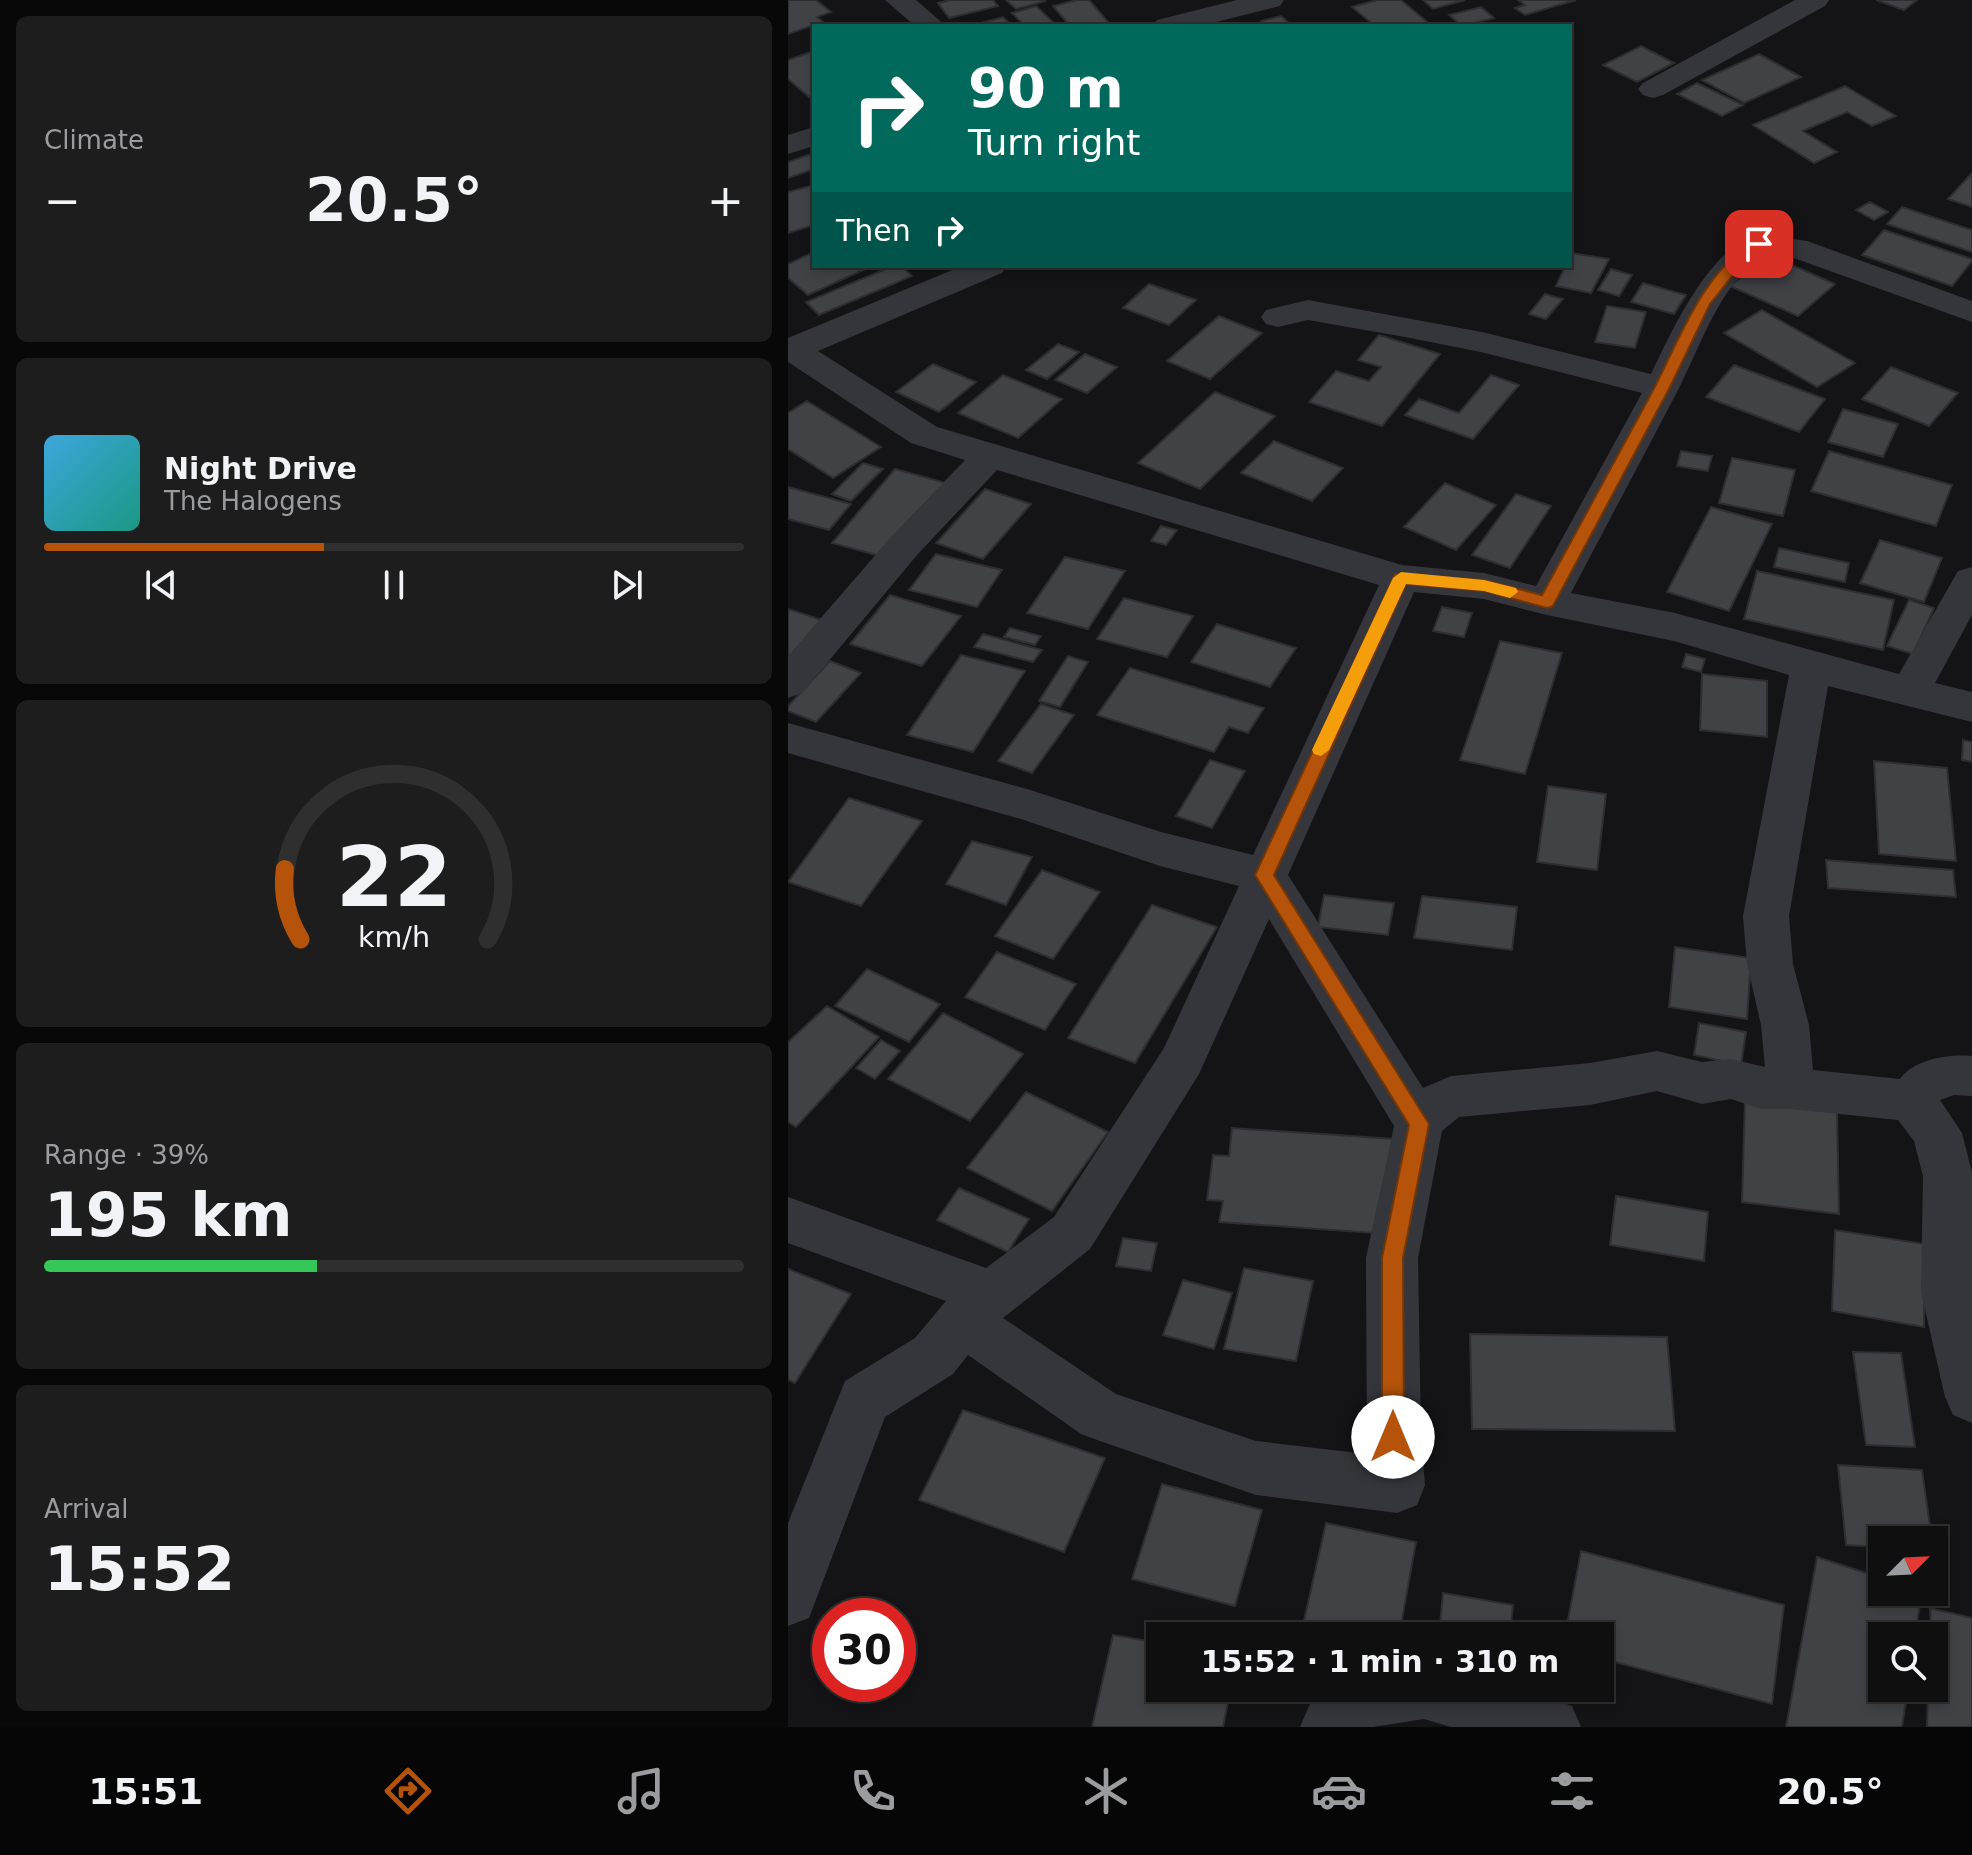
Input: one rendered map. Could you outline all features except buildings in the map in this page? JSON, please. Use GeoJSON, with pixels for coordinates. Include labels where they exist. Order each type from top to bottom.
{"type":"FeatureCollection","features":[{"type":"Feature","properties":{"kind":"street"},"geometry":{"type":"LineString","coordinates":[[899,0],[929,24]]}},
{"type":"Feature","properties":{"kind":"street"},"geometry":{"type":"LineString","coordinates":[[1175,24],[1270,0]]}},
{"type":"Feature","properties":{"kind":"street"},"geometry":{"type":"LineString","coordinates":[[1653,89],[1815,0]]}},
{"type":"Feature","properties":{"kind":"street"},"geometry":{"type":"LineString","coordinates":[[788,145],[812,137]]}},
{"type":"Feature","properties":{"kind":"street"},"geometry":{"type":"LineString","coordinates":[[1547,602],[1662,387],[1703,302],[1744,254],[1759,244],[1796,248],[1972,312]]}},
{"type":"Feature","properties":{"kind":"street"},"geometry":{"type":"LineString","coordinates":[[789,348],[813,342],[985,268]]}},
{"type":"Feature","properties":{"kind":"street"},"geometry":{"type":"LineString","coordinates":[[1278,317],[1308,310],[1405,327],[1482,342],[1662,387]]}},
{"type":"Feature","properties":{"kind":"street"},"geometry":{"type":"LineString","coordinates":[[789,348],[924,435],[990,456],[1401,578],[1484,586],[1547,602],[1675,627],[1811,667],[1972,707]]}},
{"type":"Feature","properties":{"kind":"street"},"geometry":{"type":"LineString","coordinates":[[788,683],[904,546],[990,456]]}},
{"type":"Feature","properties":{"kind":"street"},"geometry":{"type":"LineString","coordinates":[[788,1597],[864,1399],[934,1356],[977,1308],[1072,1233],[1182,1060],[1401,578]]}},
{"type":"Feature","properties":{"kind":"street"},"geometry":{"type":"LineString","coordinates":[[1910,691],[1972,580]]}},
{"type":"Feature","properties":{"kind":"street"},"geometry":{"type":"LineString","coordinates":[[1791,1088],[1785,1025],[1770,964],[1766,916],[1811,667]]}},
{"type":"Feature","properties":{"kind":"street"},"geometry":{"type":"LineString","coordinates":[[788,738],[1027,805],[1160,849],[1265,875],[1419,1124]]}},
{"type":"Feature","properties":{"kind":"street"},"geometry":{"type":"LineString","coordinates":[[788,1220],[977,1308],[1100,1415],[1256,1468],[1397,1485],[1393,1437],[1392,1258],[1419,1124],[1430,1109],[1451,1097],[1590,1084],[1657,1071],[1702,1083],[1731,1079],[1761,1088],[1791,1088],[1912,1101],[1937,1133],[1948,1176],[1947,1292],[1972,1397]]}},
{"type":"Feature","properties":{"kind":"street"},"geometry":{"type":"LineString","coordinates":[[1912,1101],[1924,1084],[1954,1075],[1972,1076]]}},
{"type":"Feature","properties":{"kind":"street"},"geometry":{"type":"LineString","coordinates":[[1330,1727],[1348,1701],[1424,1689],[1551,1727]]}},
{"type":"Feature","properties":{"kind":"slow traffic"},"geometry":{"type":"LineString","coordinates":[[1321,750],[1401,578],[1484,586],[1510,592]]}},
{"type":"Feature","properties":{"kind":"route"},"geometry":{"type":"LineString","coordinates":[[1393,1437],[1392,1258],[1419,1124],[1265,875],[1401,578],[1484,586],[1547,602],[1662,387],[1703,302],[1744,254],[1759,244]]}}]}
